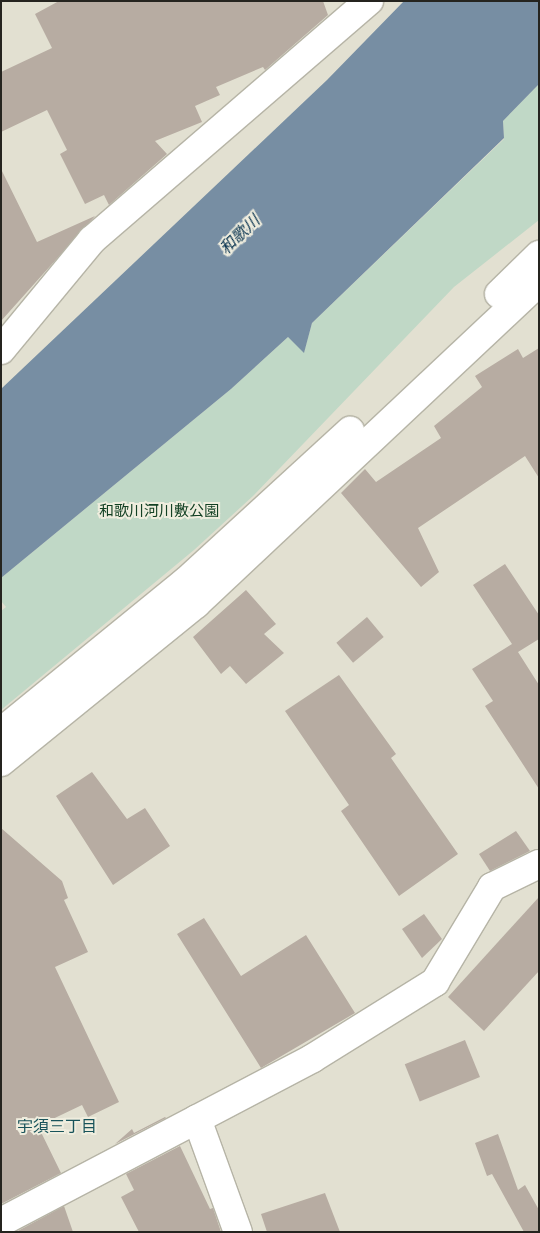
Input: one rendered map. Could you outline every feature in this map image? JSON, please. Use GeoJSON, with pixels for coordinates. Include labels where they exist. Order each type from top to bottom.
{"type":"FeatureCollection","features":[{"type":"Feature","properties":{"kind":"street"},"geometry":{"type":"LineString","coordinates":[[1,350],[92,240],[369,1]]}},
{"type":"Feature","properties":{"kind":"street"},"geometry":{"type":"LineString","coordinates":[[1,732],[185,582],[460,332],[539,255]]}},
{"type":"Feature","properties":{"kind":"street"},"geometry":{"type":"LineString","coordinates":[[1,762],[196,604],[539,282]]}},
{"type":"Feature","properties":{"kind":"street"},"geometry":{"type":"LineString","coordinates":[[1,1222],[313,1058],[435,982],[492,887],[539,864]]}},
{"type":"Feature","properties":{"kind":"street"},"geometry":{"type":"LineString","coordinates":[[197,1119],[238,1232]]}},
{"type":"Feature","properties":{"kind":"green space","name":"和歌川河川敷公園"},"geometry":{"type":"Polygon","coordinates":[[[539,84],[539,220],[454,287],[253,496],[194,550],[1,710],[1,611],[6,607],[1,601],[1,578],[231,389],[288,337],[304,352],[312,323],[504,139],[503,121],[539,84]]]}},
{"type":"Feature","properties":{"kind":"water","name":"和歌川"},"geometry":{"type":"Polygon","coordinates":[[[404,1],[539,1],[539,84],[503,121],[504,138],[312,323],[304,353],[288,337],[231,389],[1,578],[1,389],[327,80],[404,1]]]}},
{"type":"Feature","properties":{"kind":"building"},"geometry":{"type":"Polygon","coordinates":[[[59,1],[323,1],[328,15],[265,70],[263,67],[216,87],[220,95],[195,106],[202,122],[155,141],[167,154],[109,205],[104,195],[85,204],[60,154],[67,150],[47,110],[1,132],[1,72],[52,48],[35,14],[59,1]]]}},
{"type":"Feature","properties":{"kind":"building"},"geometry":{"type":"Polygon","coordinates":[[[1,169],[37,242],[95,216],[1,321],[1,169]]]}},
{"type":"Feature","properties":{"kind":"building"},"geometry":{"type":"Polygon","coordinates":[[[539,348],[539,478],[525,456],[418,528],[439,572],[421,587],[341,493],[365,469],[376,482],[441,438],[434,426],[482,387],[475,376],[518,349],[523,358],[539,348]]]}},
{"type":"Feature","properties":{"kind":"building"},"geometry":{"type":"Polygon","coordinates":[[[505,564],[539,615],[539,639],[518,652],[539,685],[539,789],[485,706],[493,701],[472,669],[512,644],[473,585],[505,564]]]}},
{"type":"Feature","properties":{"kind":"building"},"geometry":{"type":"Polygon","coordinates":[[[246,590],[276,624],[264,634],[284,653],[246,684],[230,666],[221,674],[193,637],[246,590]]]}},
{"type":"Feature","properties":{"kind":"building"},"geometry":{"type":"Polygon","coordinates":[[[367,617],[384,637],[353,663],[336,643],[367,617]]]}},
{"type":"Feature","properties":{"kind":"building"},"geometry":{"type":"Polygon","coordinates":[[[339,675],[396,754],[391,758],[458,854],[399,896],[341,811],[349,805],[285,711],[339,675]]]}},
{"type":"Feature","properties":{"kind":"building"},"geometry":{"type":"Polygon","coordinates":[[[92,772],[127,819],[145,808],[170,846],[113,885],[56,796],[92,772]]]}},
{"type":"Feature","properties":{"kind":"building"},"geometry":{"type":"Polygon","coordinates":[[[1,828],[62,881],[68,898],[64,900],[88,952],[55,967],[119,1102],[88,1117],[82,1105],[38,1126],[61,1173],[1,1204],[1,828]]]}},
{"type":"Feature","properties":{"kind":"building"},"geometry":{"type":"Polygon","coordinates":[[[516,831],[530,851],[490,871],[479,854],[516,831]]]}},
{"type":"Feature","properties":{"kind":"building"},"geometry":{"type":"Polygon","coordinates":[[[539,897],[539,971],[484,1031],[448,997],[539,897]]]}},
{"type":"Feature","properties":{"kind":"building"},"geometry":{"type":"Polygon","coordinates":[[[424,914],[442,939],[422,958],[402,929],[424,914]]]}},
{"type":"Feature","properties":{"kind":"building"},"geometry":{"type":"Polygon","coordinates":[[[204,918],[241,976],[306,935],[355,1013],[261,1068],[177,934],[204,918]]]}},
{"type":"Feature","properties":{"kind":"building"},"geometry":{"type":"Polygon","coordinates":[[[465,1040],[480,1077],[420,1101],[405,1064],[465,1040]]]}},
{"type":"Feature","properties":{"kind":"building"},"geometry":{"type":"Polygon","coordinates":[[[165,1117],[115,1144],[132,1129],[134,1133],[165,1117]]]}},
{"type":"Feature","properties":{"kind":"building"},"geometry":{"type":"Polygon","coordinates":[[[498,1134],[518,1190],[525,1185],[539,1210],[539,1232],[524,1232],[492,1174],[487,1176],[475,1143],[498,1134]]]}},
{"type":"Feature","properties":{"kind":"building"},"geometry":{"type":"Polygon","coordinates":[[[180,1146],[210,1209],[213,1208],[221,1232],[139,1232],[121,1197],[134,1190],[126,1174],[180,1146]]]}},
{"type":"Feature","properties":{"kind":"building"},"geometry":{"type":"Polygon","coordinates":[[[325,1193],[340,1232],[267,1232],[261,1214],[325,1193]]]}},
{"type":"Feature","properties":{"kind":"building"},"geometry":{"type":"Polygon","coordinates":[[[64,1206],[73,1232],[16,1232],[64,1206]]]}},
{"type":"Feature","properties":{"kind":"district","name":"宇須三丁目"},"geometry":{"type":"Point","coordinates":[57,1127]}}]}
